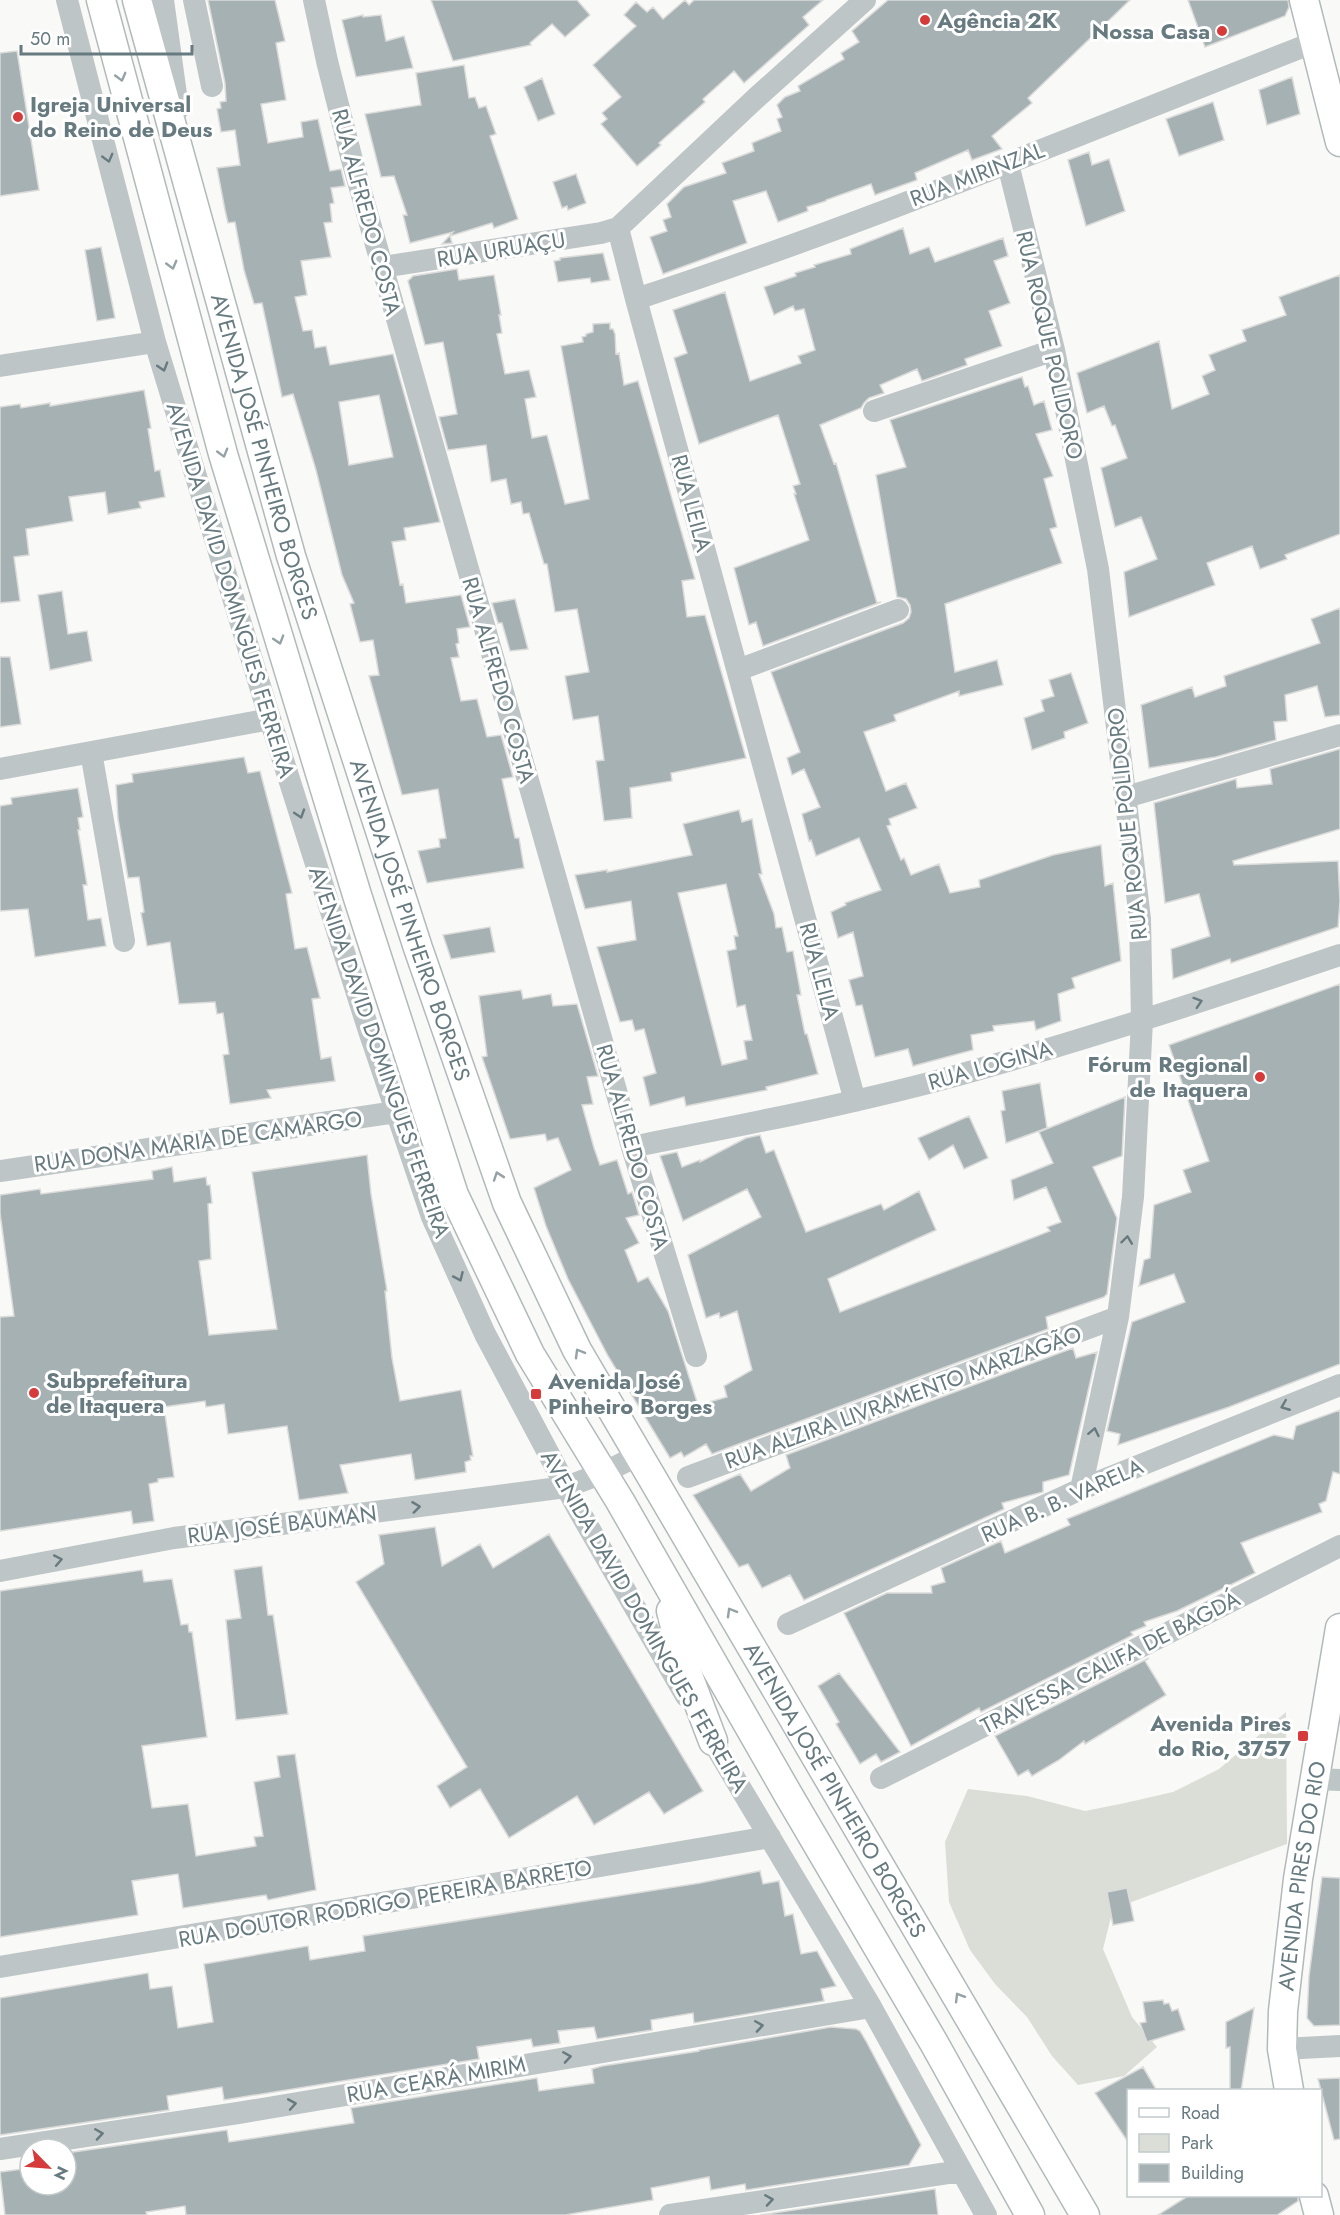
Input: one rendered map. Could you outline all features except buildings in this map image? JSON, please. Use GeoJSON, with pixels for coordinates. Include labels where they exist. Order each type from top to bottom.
{"type":"FeatureCollection","features":[{"type":"Feature","properties":{"kind":"main road","name":"AVENIDA JOSÉ PINHEIRO BORGES"},"geometry":{"type":"LineString","coordinates":[[101,0],[223,454],[357,895],[454,1196],[530,1354],[603,1473],[934,2043],[1030,2215]]}},
{"type":"Feature","properties":{"kind":"main road","name":"AVENIDA JOSÉ PINHEIRO BORGES"},"geometry":{"type":"LineString","coordinates":[[136,0],[291,556],[418,948],[507,1203],[570,1338],[1085,2215]]}},
{"type":"Feature","properties":{"kind":"main road"},"geometry":{"type":"LineString","coordinates":[[1304,0],[1340,142]]}},
{"type":"Feature","properties":{"kind":"main road"},"geometry":{"type":"LineString","coordinates":[[662,1577],[686,1670],[713,1741]]}},
{"type":"Feature","properties":{"kind":"main road","name":"AVENIDA PIRES DO RIO"},"geometry":{"type":"LineString","coordinates":[[1289,2089],[1282,2049],[1283,2011],[1298,1879],[1326,1780],[1340,1628]]}},
{"type":"Feature","properties":{"kind":"main road"},"geometry":{"type":"LineString","coordinates":[[988,2047],[1107,2215]]}},
{"type":"Feature","properties":{"kind":"main road"},"geometry":{"type":"LineString","coordinates":[[1314,2197],[1319,2215]]}},
{"type":"Feature","properties":{"kind":"street","name":"AVENIDA DAVID DOMINGUES FERREIRA"},"geometry":{"type":"LineString","coordinates":[[66,0],[155,342],[270,719],[432,1217],[485,1334],[566,1487],[871,2007],[986,2215]]}},
{"type":"Feature","properties":{"kind":"street"},"geometry":{"type":"LineString","coordinates":[[163,0],[190,194]]}},
{"type":"Feature","properties":{"kind":"street"},"geometry":{"type":"LineString","coordinates":[[194,0],[212,86]]}},
{"type":"Feature","properties":{"kind":"street","name":"RUA ALFREDO COSTA"},"geometry":{"type":"LineString","coordinates":[[314,0],[343,127],[632,1147],[696,1356]]}},
{"type":"Feature","properties":{"kind":"street"},"geometry":{"type":"LineString","coordinates":[[618,228],[755,99],[865,0]]}},
{"type":"Feature","properties":{"kind":"street","name":"RUA MIRINZAL"},"geometry":{"type":"LineString","coordinates":[[636,299],[715,273],[1008,164],[1315,42]]}},
{"type":"Feature","properties":{"kind":"street","name":"RUA ROQUE POLIDORO"},"geometry":{"type":"LineString","coordinates":[[1008,164],[1053,350],[1098,569],[1140,919],[1142,1021],[1133,1197],[1118,1317],[1081,1490]]}},
{"type":"Feature","properties":{"kind":"street","name":"RUA URUAÇU"},"geometry":{"type":"LineString","coordinates":[[383,267],[601,233],[618,228]]}},
{"type":"Feature","properties":{"kind":"street","name":"RUA LEILA"},"geometry":{"type":"LineString","coordinates":[[618,228],[855,1101]]}},
{"type":"Feature","properties":{"kind":"street"},"geometry":{"type":"LineString","coordinates":[[0,366],[155,342]]}},
{"type":"Feature","properties":{"kind":"street"},"geometry":{"type":"LineString","coordinates":[[874,411],[1053,350]]}},
{"type":"Feature","properties":{"kind":"street"},"geometry":{"type":"LineString","coordinates":[[738,670],[898,610]]}},
{"type":"Feature","properties":{"kind":"street"},"geometry":{"type":"LineString","coordinates":[[0,769],[270,719]]}},
{"type":"Feature","properties":{"kind":"street"},"geometry":{"type":"LineString","coordinates":[[1126,797],[1340,735]]}},
{"type":"Feature","properties":{"kind":"street"},"geometry":{"type":"LineString","coordinates":[[91,752],[124,941]]}},
{"type":"Feature","properties":{"kind":"street","name":"RUA LOGINA"},"geometry":{"type":"LineString","coordinates":[[632,1147],[855,1101],[955,1076],[1142,1021],[1340,955]]}},
{"type":"Feature","properties":{"kind":"street","name":"RUA DONA MARIA DE CAMARGO"},"geometry":{"type":"LineString","coordinates":[[0,1171],[396,1112]]}},
{"type":"Feature","properties":{"kind":"street","name":"RUA ALZIRA LIVRAMENTO MARZAGÃO"},"geometry":{"type":"LineString","coordinates":[[688,1477],[1118,1317]]}},
{"type":"Feature","properties":{"kind":"street","name":"RUA B. B. VARELA"},"geometry":{"type":"LineString","coordinates":[[788,1623],[1081,1490],[1340,1385]]}},
{"type":"Feature","properties":{"kind":"street","name":"RUA JOSÉ BAUMAN"},"geometry":{"type":"LineString","coordinates":[[0,1570],[174,1538],[566,1487],[603,1473],[639,1455]]}},
{"type":"Feature","properties":{"kind":"street","name":"TRAVESSA CALIFA DE BAGDÁ"},"geometry":{"type":"LineString","coordinates":[[881,1778],[1340,1546]]}},
{"type":"Feature","properties":{"kind":"street","name":"RUA DOUTOR RODRIGO PEREIRA BARRETO"},"geometry":{"type":"LineString","coordinates":[[0,1967],[770,1837]]}},
{"type":"Feature","properties":{"kind":"street","name":"RUA CEARÁ MIRIM"},"geometry":{"type":"LineString","coordinates":[[0,2150],[238,2113],[871,2007]]}},
{"type":"Feature","properties":{"kind":"street"},"geometry":{"type":"LineString","coordinates":[[1282,2049],[1340,2046]]}},
{"type":"Feature","properties":{"kind":"street"},"geometry":{"type":"LineString","coordinates":[[670,2215],[961,2171]]}},
{"type":"Feature","properties":{"kind":"green space"},"geometry":{"type":"Polygon","coordinates":[[[1286,1712],[1287,1844],[1113,1909],[1103,1949],[1132,2017],[1157,2047],[1124,2076],[1078,2085],[1052,2056],[1027,2017],[995,1984],[970,1950],[949,1902],[945,1842],[968,1789],[1027,1796],[1085,1811],[1173,1792],[1219,1769],[1286,1712]]]}},
{"type":"Feature","properties":{"kind":"place","name":"Agência 2K"},"geometry":{"type":"Point","coordinates":[925,20]}},
{"type":"Feature","properties":{"kind":"place","name":"Nossa Casa"},"geometry":{"type":"Point","coordinates":[1222,31]}},
{"type":"Feature","properties":{"kind":"place","name":"Igreja Universal do Reino de Deus"},"geometry":{"type":"Point","coordinates":[18,117]}},
{"type":"Feature","properties":{"kind":"place","name":"Fórum Regional de Itaquera"},"geometry":{"type":"Point","coordinates":[1260,1077]}},
{"type":"Feature","properties":{"kind":"place","name":"Subprefeitura de Itaquera"},"geometry":{"type":"Point","coordinates":[34,1393]}},
{"type":"Feature","properties":{"kind":"place","name":"Avenida José Pinheiro Borges"},"geometry":{"type":"Point","coordinates":[536,1394]}},
{"type":"Feature","properties":{"kind":"place","name":"Avenida Pires do Rio, 3757"},"geometry":{"type":"Point","coordinates":[1303,1736]}}]}
